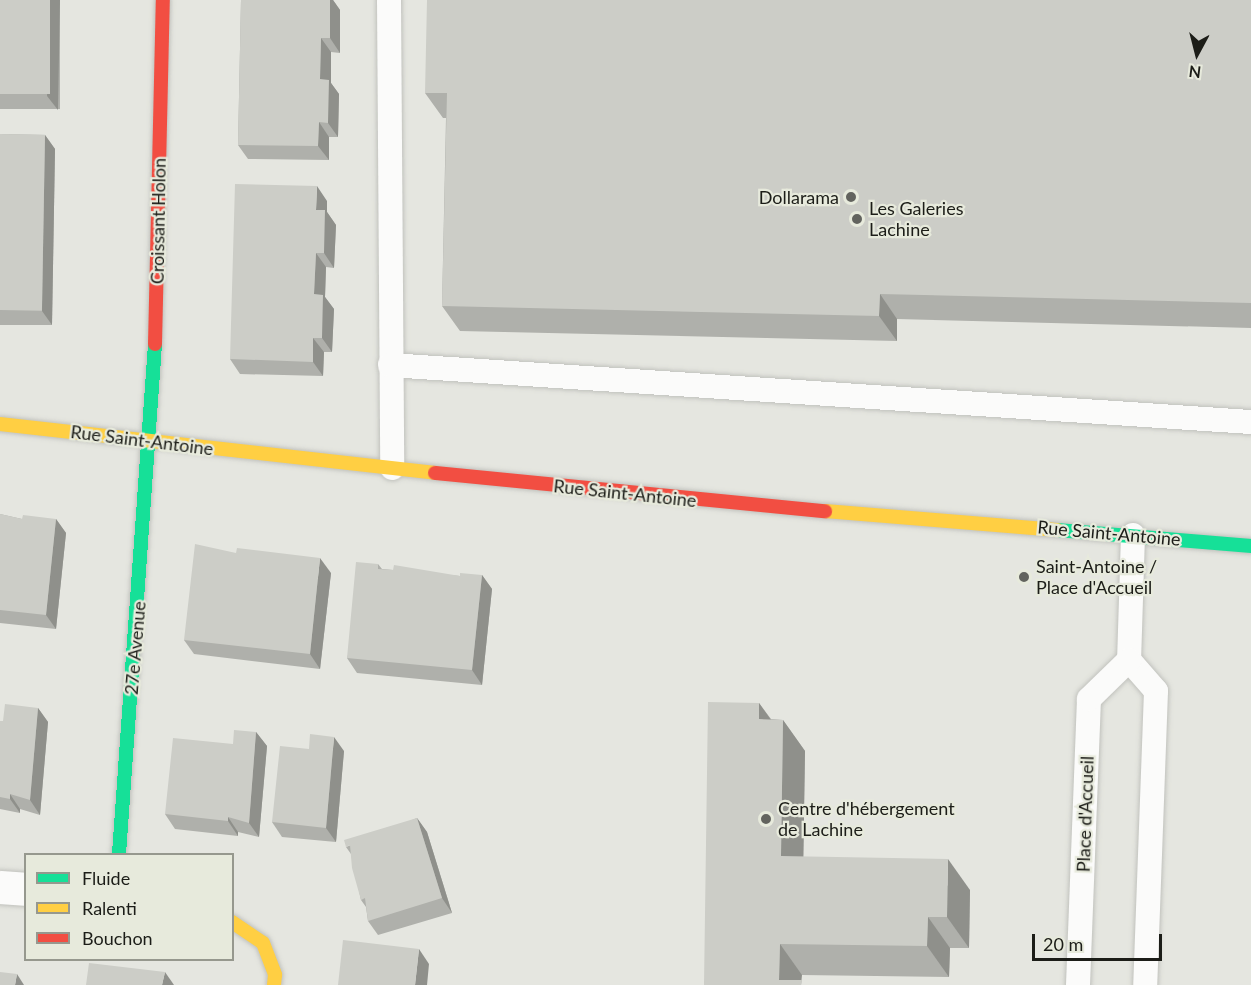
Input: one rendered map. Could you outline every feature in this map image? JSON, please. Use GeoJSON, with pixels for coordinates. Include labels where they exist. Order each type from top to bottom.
{"type":"FeatureCollection","features":[{"type":"Feature","properties":{"kind":"street","name":"Croissant Holon"},"geometry":{"type":"LineString","coordinates":[[148,441],[154,362],[163,0]]}},
{"type":"Feature","properties":{"kind":"street","name":"Rue Saint-Antoine"},"geometry":{"type":"LineString","coordinates":[[0,424],[671,499],[1251,546]]}},
{"type":"Feature","properties":{"kind":"street","name":"27e Avenue"},"geometry":{"type":"LineString","coordinates":[[119,853],[145,527],[148,441]]}},
{"type":"Feature","properties":{"kind":"street"},"geometry":{"type":"LineString","coordinates":[[0,887],[24,889]]}},
{"type":"Feature","properties":{"kind":"street"},"geometry":{"type":"LineString","coordinates":[[234,923],[263,943],[275,975],[274,985]]}},
{"type":"Feature","properties":{"kind":"lane"},"geometry":{"type":"LineString","coordinates":[[390,0],[392,468]]}},
{"type":"Feature","properties":{"kind":"lane"},"geometry":{"type":"LineString","coordinates":[[390,365],[1251,422]]}},
{"type":"Feature","properties":{"kind":"lane"},"geometry":{"type":"LineString","coordinates":[[1133,535],[1129,660],[1156,691],[1145,985]]}},
{"type":"Feature","properties":{"kind":"lane","name":"Place d'Accueil"},"geometry":{"type":"LineString","coordinates":[[1078,985],[1089,699],[1129,660]]}},
{"type":"Feature","properties":{"kind":"building"},"geometry":{"type":"Polygon","coordinates":[[[0,0],[50,0],[50,94],[0,94],[0,0]]]}},
{"type":"Feature","properties":{"kind":"building"},"geometry":{"type":"Polygon","coordinates":[[[241,0],[330,0],[330,38],[321,38],[320,79],[329,80],[328,123],[319,122],[318,146],[238,145],[241,0]]]}},
{"type":"Feature","properties":{"kind":"building","name":"Les Galeries Lachine"},"geometry":{"type":"Polygon","coordinates":[[[427,0],[1251,0],[1251,303],[880,294],[879,316],[442,306],[447,93],[425,93],[427,0]]]}},
{"type":"Feature","properties":{"kind":"building"},"geometry":{"type":"Polygon","coordinates":[[[0,134],[45,135],[42,311],[0,310],[0,134]]]}},
{"type":"Feature","properties":{"kind":"building"},"geometry":{"type":"Polygon","coordinates":[[[235,184],[317,186],[316,210],[325,210],[324,253],[316,253],[314,294],[323,295],[322,338],[313,338],[313,362],[230,359],[235,184]]]}},
{"type":"Feature","properties":{"kind":"building"},"geometry":{"type":"Polygon","coordinates":[[[0,514],[22,519],[23,515],[56,519],[46,615],[0,610],[0,514]]]}},
{"type":"Feature","properties":{"kind":"building"},"geometry":{"type":"Polygon","coordinates":[[[195,544],[236,553],[237,548],[320,558],[310,654],[184,640],[195,544]]]}},
{"type":"Feature","properties":{"kind":"building"},"geometry":{"type":"Polygon","coordinates":[[[356,562],[378,564],[378,569],[393,570],[394,565],[460,576],[460,573],[482,575],[472,670],[347,658],[356,562]]]}},
{"type":"Feature","properties":{"kind":"building","name":"Centre d'hébergement de Lachine"},"geometry":{"type":"Polygon","coordinates":[[[708,702],[759,703],[759,719],[783,720],[781,856],[948,859],[947,917],[928,917],[927,946],[780,944],[779,980],[802,980],[801,985],[704,985],[708,702]]]}},
{"type":"Feature","properties":{"kind":"building"},"geometry":{"type":"Polygon","coordinates":[[[5,704],[38,708],[30,800],[10,794],[10,799],[0,797],[0,721],[3,721],[5,704]]]}},
{"type":"Feature","properties":{"kind":"building"},"geometry":{"type":"Polygon","coordinates":[[[234,730],[256,732],[249,823],[228,817],[228,821],[165,814],[173,738],[233,744],[234,730]]]}},
{"type":"Feature","properties":{"kind":"building"},"geometry":{"type":"Polygon","coordinates":[[[310,734],[334,737],[326,828],[272,822],[280,746],[309,749],[310,734]]]}},
{"type":"Feature","properties":{"kind":"building"},"geometry":{"type":"Polygon","coordinates":[[[417,818],[442,898],[368,921],[365,898],[361,900],[352,868],[350,845],[346,847],[344,840],[417,818]]]}},
{"type":"Feature","properties":{"kind":"building"},"geometry":{"type":"Polygon","coordinates":[[[343,940],[419,949],[415,985],[338,985],[343,940]]]}},
{"type":"Feature","properties":{"kind":"building"},"geometry":{"type":"Polygon","coordinates":[[[89,963],[165,972],[162,985],[86,985],[89,963]]]}},
{"type":"Feature","properties":{"kind":"building"},"geometry":{"type":"Polygon","coordinates":[[[0,972],[17,974],[15,985],[0,985],[0,972]]]}},
{"type":"Feature","properties":{"kind":"traffic: fast"},"geometry":{"type":"LineString","coordinates":[[119,853],[155,344]]}},
{"type":"Feature","properties":{"kind":"traffic: fast"},"geometry":{"type":"LineString","coordinates":[[1057,530],[1251,546]]}},
{"type":"Feature","properties":{"kind":"traffic: slow"},"geometry":{"type":"LineString","coordinates":[[0,424],[435,473]]}},
{"type":"Feature","properties":{"kind":"traffic: slow"},"geometry":{"type":"LineString","coordinates":[[825,511],[1057,530]]}},
{"type":"Feature","properties":{"kind":"traffic: slow"},"geometry":{"type":"LineString","coordinates":[[234,923],[263,943],[275,975],[274,985]]}},
{"type":"Feature","properties":{"kind":"traffic: jam"},"geometry":{"type":"LineString","coordinates":[[155,344],[163,0]]}},
{"type":"Feature","properties":{"kind":"traffic: jam"},"geometry":{"type":"LineString","coordinates":[[435,473],[825,511]]}},
{"type":"Feature","properties":{"kind":"place","name":"Dollarama"},"geometry":{"type":"Point","coordinates":[851,197]}},
{"type":"Feature","properties":{"kind":"place","name":"Les Galeries Lachine"},"geometry":{"type":"Point","coordinates":[857,219]}},
{"type":"Feature","properties":{"kind":"place","name":"Saint-Antoine / Place d'Accueil"},"geometry":{"type":"Point","coordinates":[1024,577]}},
{"type":"Feature","properties":{"kind":"place","name":"Centre d'hébergement de Lachine"},"geometry":{"type":"Point","coordinates":[766,819]}}]}
